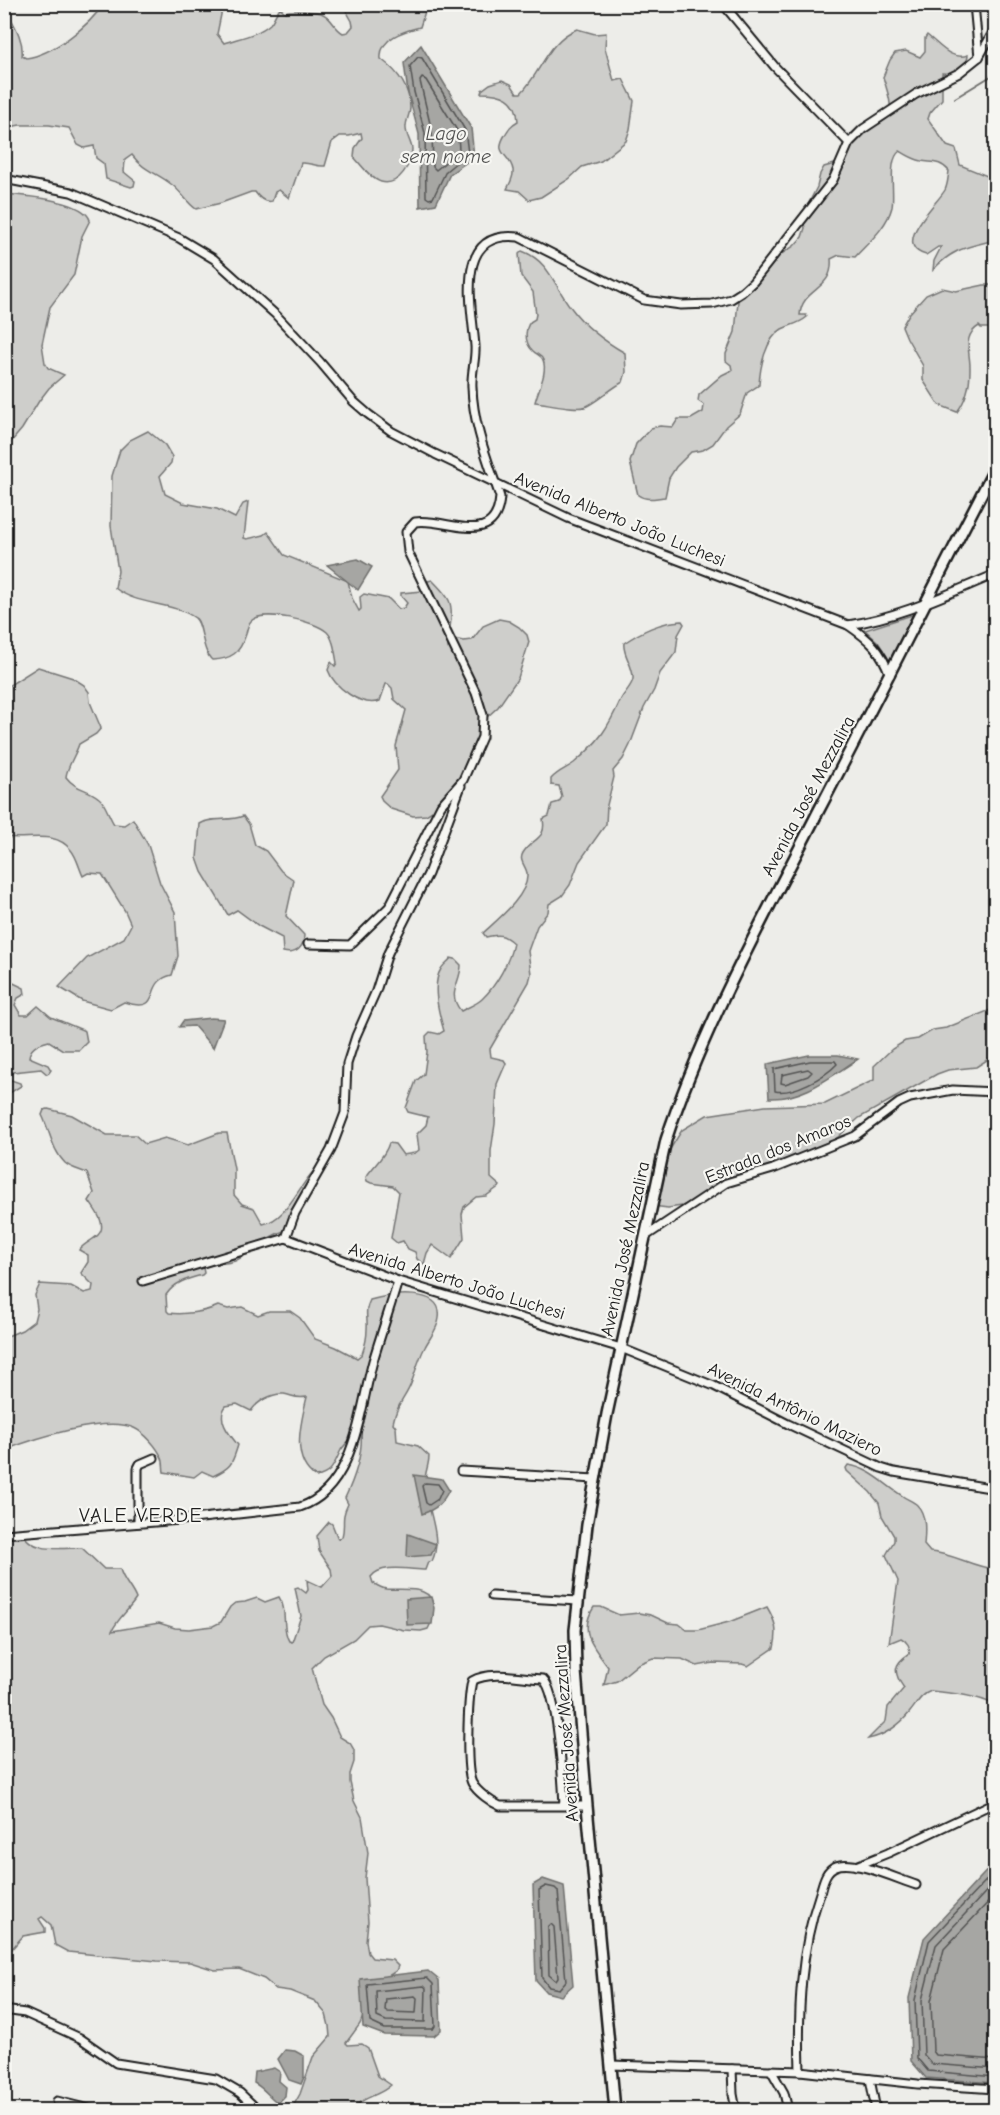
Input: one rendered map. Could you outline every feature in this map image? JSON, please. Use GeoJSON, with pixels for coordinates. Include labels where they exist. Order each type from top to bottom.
{"type":"FeatureCollection","features":[{"type":"Feature","properties":{"kind":"main road","name":"Avenida José Mezzalira"},"geometry":{"type":"LineString","coordinates":[[615,2110],[587,1806],[575,1630],[587,1525],[595,1479],[666,1140],[677,1105],[748,945],[890,675],[996,466]]}},
{"type":"Feature","properties":{"kind":"street"},"geometry":{"type":"LineString","coordinates":[[723,4],[775,68],[849,143]]}},
{"type":"Feature","properties":{"kind":"street"},"geometry":{"type":"LineString","coordinates":[[974,4],[979,57]]}},
{"type":"Feature","properties":{"kind":"street"},"geometry":{"type":"LineString","coordinates":[[143,1281],[286,1239],[295,1213],[331,1150],[345,1113],[347,1064],[356,1036],[376,991],[390,948],[428,874],[463,780],[482,737],[483,716],[476,693],[408,552],[406,532],[415,522],[427,520],[468,529],[480,528],[489,524],[500,507],[500,497],[476,422],[472,387],[475,348],[470,280],[475,258],[487,242],[504,236],[519,237],[644,300],[681,305],[712,304],[732,299],[753,282],[833,180],[849,143],[863,129],[916,94],[959,73],[979,57],[996,27]]}},
{"type":"Feature","properties":{"kind":"street","name":"Avenida Alberto João Luchesi"},"geometry":{"type":"LineString","coordinates":[[4,178],[71,192],[179,238],[214,259],[276,315],[353,401],[391,431],[496,485],[568,518],[848,625]]}},
{"type":"Feature","properties":{"kind":"street"},"geometry":{"type":"LineString","coordinates":[[848,625],[884,618],[996,574]]}},
{"type":"Feature","properties":{"kind":"street"},"geometry":{"type":"LineString","coordinates":[[848,625],[876,647],[890,675]]}},
{"type":"Feature","properties":{"kind":"street"},"geometry":{"type":"LineString","coordinates":[[308,944],[350,945],[389,907],[441,806],[463,780]]}},
{"type":"Feature","properties":{"kind":"street","name":"Estrada dos Amaros"},"geometry":{"type":"LineString","coordinates":[[646,1236],[726,1183],[781,1166],[855,1136],[899,1102],[953,1090],[996,1092]]}},
{"type":"Feature","properties":{"kind":"street","name":"Avenida Alberto João Luchesi"},"geometry":{"type":"LineString","coordinates":[[286,1239],[398,1281],[621,1348]]}},
{"type":"Feature","properties":{"kind":"street"},"geometry":{"type":"LineString","coordinates":[[4,1534],[300,1507],[315,1501],[334,1482],[342,1470],[354,1438],[373,1360],[398,1281]]}},
{"type":"Feature","properties":{"kind":"street","name":"Avenida Antônio Maziero"},"geometry":{"type":"LineString","coordinates":[[621,1348],[714,1386],[881,1468],[996,1489]]}},
{"type":"Feature","properties":{"kind":"street"},"geometry":{"type":"LineString","coordinates":[[138,1523],[138,1468],[140,1464],[154,1458]]}},
{"type":"Feature","properties":{"kind":"street"},"geometry":{"type":"LineString","coordinates":[[461,1471],[595,1479]]}},
{"type":"Feature","properties":{"kind":"street"},"geometry":{"type":"LineString","coordinates":[[492,1596],[578,1601]]}},
{"type":"Feature","properties":{"kind":"street"},"geometry":{"type":"LineString","coordinates":[[564,1806],[562,1764],[547,1682],[543,1679],[490,1676],[479,1677],[472,1681],[468,1741],[470,1777],[473,1785],[493,1803],[500,1806],[564,1806],[587,1806]]}},
{"type":"Feature","properties":{"kind":"street"},"geometry":{"type":"LineString","coordinates":[[856,1866],[996,1802]]}},
{"type":"Feature","properties":{"kind":"street"},"geometry":{"type":"LineString","coordinates":[[800,2071],[800,1993],[810,1923],[826,1873],[835,1866],[856,1866],[916,1885]]}},
{"type":"Feature","properties":{"kind":"street"},"geometry":{"type":"LineString","coordinates":[[4,2010],[25,2013],[72,2034],[93,2045],[116,2063],[216,2079],[240,2093],[258,2110]]}},
{"type":"Feature","properties":{"kind":"street"},"geometry":{"type":"LineString","coordinates":[[611,2065],[800,2071],[996,2089]]}},
{"type":"Feature","properties":{"kind":"street"},"geometry":{"type":"LineString","coordinates":[[732,2069],[736,2110]]}},
{"type":"Feature","properties":{"kind":"street"},"geometry":{"type":"LineString","coordinates":[[771,2070],[784,2093],[789,2110]]}},
{"type":"Feature","properties":{"kind":"street"},"geometry":{"type":"LineString","coordinates":[[870,2079],[876,2110]]}},
{"type":"Feature","properties":{"kind":"street"},"geometry":{"type":"LineString","coordinates":[[57,2101],[93,2110]]}},
{"type":"Feature","properties":{"kind":"shaded area"},"geometry":{"type":"Polygon","coordinates":[[[103,4],[223,5],[217,34],[224,43],[254,34],[265,28],[280,8],[285,12],[304,11],[323,14],[343,33],[348,32],[353,26],[343,5],[427,5],[420,27],[394,37],[388,41],[381,52],[381,59],[402,80],[408,93],[410,111],[406,129],[412,149],[407,167],[393,181],[381,182],[366,171],[354,157],[355,148],[362,138],[361,133],[340,136],[332,142],[325,166],[301,163],[289,198],[279,190],[275,192],[272,201],[264,201],[255,192],[251,192],[196,209],[175,187],[146,168],[132,155],[125,160],[124,172],[135,181],[134,186],[106,179],[104,164],[96,158],[94,146],[84,148],[78,145],[69,128],[20,125],[5,128],[5,8],[20,37],[22,56],[26,58],[47,51],[69,38],[97,13],[103,4]]]}},
{"type":"Feature","properties":{"kind":"shaded area"},"geometry":{"type":"Polygon","coordinates":[[[577,29],[595,34],[606,33],[605,48],[614,81],[623,79],[634,101],[630,129],[626,141],[601,161],[582,167],[569,179],[541,197],[529,200],[519,191],[507,189],[513,170],[501,150],[508,130],[518,121],[515,107],[507,98],[496,94],[481,93],[490,84],[502,80],[511,84],[517,93],[521,93],[559,41],[577,29]]]}},
{"type":"Feature","properties":{"kind":"shaded area"},"geometry":{"type":"Polygon","coordinates":[[[927,35],[951,54],[968,55],[963,68],[952,73],[942,73],[942,99],[930,113],[928,119],[947,146],[956,149],[960,165],[987,176],[995,171],[995,240],[954,253],[933,270],[934,261],[941,247],[926,255],[916,250],[913,243],[914,234],[945,190],[949,171],[942,165],[915,159],[900,151],[894,161],[892,207],[877,234],[855,257],[839,255],[831,259],[828,277],[802,306],[800,315],[807,317],[782,329],[771,340],[762,362],[759,385],[747,393],[740,414],[726,426],[713,444],[703,450],[691,452],[676,467],[669,478],[665,497],[647,499],[641,497],[638,495],[630,462],[636,444],[651,428],[673,427],[678,419],[691,419],[703,412],[704,405],[698,401],[699,395],[722,375],[732,370],[731,365],[726,361],[726,354],[735,332],[739,291],[802,237],[805,228],[802,216],[817,187],[824,167],[838,163],[855,131],[878,124],[889,114],[889,100],[883,77],[890,60],[895,53],[906,51],[920,57],[925,51],[927,35]]]}},
{"type":"Feature","properties":{"kind":"shaded area"},"geometry":{"type":"Polygon","coordinates":[[[5,194],[52,200],[77,208],[90,220],[82,236],[74,275],[50,307],[42,344],[48,368],[64,375],[49,388],[22,429],[5,449],[5,194]]]}},
{"type":"Feature","properties":{"kind":"shaded area"},"geometry":{"type":"Polygon","coordinates":[[[522,251],[546,268],[566,301],[589,328],[625,353],[626,372],[623,382],[587,406],[570,407],[535,402],[544,365],[541,357],[530,348],[526,334],[528,325],[535,319],[536,314],[533,292],[521,276],[519,254],[522,251]]]}},
{"type":"Feature","properties":{"kind":"shaded area"},"geometry":{"type":"Polygon","coordinates":[[[995,285],[995,329],[979,326],[970,335],[969,381],[965,397],[957,412],[939,405],[923,380],[923,366],[902,326],[909,314],[926,295],[942,288],[956,291],[995,285]]]}},
{"type":"Feature","properties":{"kind":"shaded area"},"geometry":{"type":"Polygon","coordinates":[[[148,431],[165,445],[172,457],[171,463],[160,476],[165,494],[183,503],[217,509],[235,518],[243,504],[248,502],[244,538],[264,535],[268,532],[284,555],[348,581],[352,598],[359,611],[361,609],[360,597],[364,594],[389,599],[399,609],[404,608],[407,603],[401,593],[423,591],[428,581],[432,580],[447,596],[451,606],[448,648],[455,639],[472,640],[483,626],[499,619],[509,621],[527,635],[529,642],[518,678],[498,707],[486,718],[470,764],[457,790],[434,810],[426,815],[413,816],[391,809],[383,802],[380,796],[398,770],[396,746],[406,710],[394,699],[392,688],[388,684],[386,684],[380,701],[373,702],[357,699],[342,689],[328,670],[331,662],[335,666],[337,663],[333,642],[327,632],[312,624],[289,618],[266,616],[257,618],[250,622],[244,641],[234,654],[212,660],[208,656],[198,621],[195,618],[175,609],[133,598],[115,588],[118,571],[111,526],[112,476],[120,450],[130,440],[148,431]]]}},
{"type":"Feature","properties":{"kind":"shaded area"},"geometry":{"type":"Polygon","coordinates":[[[915,614],[890,661],[878,642],[865,630],[915,614]]]}},
{"type":"Feature","properties":{"kind":"shaded area"},"geometry":{"type":"Polygon","coordinates":[[[682,621],[684,624],[678,635],[676,652],[660,673],[630,745],[623,759],[613,771],[606,824],[579,862],[570,885],[562,896],[549,904],[548,912],[537,926],[528,951],[531,974],[529,982],[490,1049],[491,1057],[504,1060],[506,1063],[497,1084],[491,1151],[491,1178],[500,1186],[486,1196],[476,1197],[464,1207],[462,1214],[464,1238],[451,1259],[432,1245],[424,1264],[403,1241],[397,1243],[391,1238],[399,1192],[393,1186],[371,1183],[366,1177],[382,1157],[389,1143],[395,1144],[403,1155],[419,1150],[417,1134],[426,1125],[428,1117],[408,1112],[406,1108],[416,1081],[424,1074],[427,1052],[426,1036],[430,1032],[439,1034],[444,1031],[436,991],[438,976],[451,958],[461,965],[454,993],[461,1011],[480,1001],[497,980],[506,965],[513,943],[503,936],[486,937],[483,933],[511,907],[523,890],[527,874],[522,861],[523,853],[541,835],[544,826],[543,819],[549,816],[552,804],[559,802],[562,797],[559,786],[551,785],[551,779],[574,763],[596,741],[631,684],[633,674],[624,643],[652,628],[682,621]]]}},
{"type":"Feature","properties":{"kind":"shaded area"},"geometry":{"type":"Polygon","coordinates":[[[38,667],[73,678],[84,685],[89,692],[90,702],[101,728],[96,734],[79,744],[66,777],[101,800],[114,824],[124,825],[133,819],[148,845],[160,883],[175,912],[178,956],[172,975],[157,984],[149,1001],[145,1004],[124,1002],[111,1009],[82,1001],[59,987],[87,958],[124,938],[131,925],[102,874],[88,873],[83,876],[75,856],[64,844],[49,838],[5,837],[5,688],[38,667]]]}},
{"type":"Feature","properties":{"kind":"shaded area"},"geometry":{"type":"Polygon","coordinates":[[[243,816],[249,824],[255,845],[266,851],[281,871],[294,880],[286,916],[304,935],[303,944],[298,950],[283,952],[282,938],[259,926],[237,910],[228,915],[202,872],[197,858],[200,824],[210,820],[243,816]]]}},
{"type":"Feature","properties":{"kind":"shaded area"},"geometry":{"type":"Polygon","coordinates":[[[5,979],[24,988],[25,994],[18,998],[15,1005],[21,1015],[28,1015],[38,1006],[51,1017],[85,1031],[87,1042],[79,1050],[63,1050],[49,1041],[36,1046],[29,1057],[48,1065],[51,1070],[47,1074],[41,1069],[13,1072],[8,1079],[20,1083],[21,1086],[5,1096],[5,979]]]}},
{"type":"Feature","properties":{"kind":"shaded area"},"geometry":{"type":"Polygon","coordinates":[[[995,1008],[995,1055],[976,1067],[948,1070],[937,1074],[859,1118],[837,1138],[799,1161],[772,1165],[733,1177],[682,1206],[668,1208],[653,1206],[645,1193],[655,1181],[667,1154],[682,1130],[707,1115],[765,1106],[825,1104],[874,1080],[874,1066],[892,1049],[905,1041],[918,1039],[933,1030],[946,1028],[995,1008]]]}},
{"type":"Feature","properties":{"kind":"shaded area"},"geometry":{"type":"Polygon","coordinates":[[[44,1110],[72,1115],[107,1135],[135,1135],[145,1144],[165,1138],[188,1145],[219,1133],[227,1133],[234,1169],[234,1195],[242,1204],[254,1208],[263,1224],[280,1215],[319,1166],[284,1231],[270,1237],[235,1261],[207,1266],[203,1268],[202,1275],[177,1284],[166,1295],[169,1313],[194,1313],[218,1306],[228,1309],[242,1307],[258,1315],[269,1311],[290,1311],[300,1318],[315,1339],[357,1358],[362,1354],[366,1342],[367,1311],[370,1300],[413,1295],[433,1301],[438,1308],[437,1326],[423,1351],[410,1387],[397,1410],[393,1423],[396,1427],[397,1441],[418,1446],[429,1456],[425,1477],[435,1531],[435,1552],[425,1570],[389,1569],[382,1570],[371,1577],[373,1583],[386,1589],[416,1590],[429,1596],[433,1613],[431,1622],[428,1629],[421,1631],[404,1630],[379,1624],[368,1625],[354,1639],[324,1656],[312,1668],[322,1705],[340,1737],[350,1743],[354,1750],[350,1782],[354,1801],[362,1817],[368,1853],[365,1878],[368,1953],[372,1958],[392,1960],[398,1966],[396,1971],[376,1984],[360,2024],[346,2043],[348,2045],[362,2044],[368,2048],[378,2076],[391,2085],[357,2105],[358,2110],[291,2110],[300,2094],[313,2057],[330,2037],[326,2014],[315,2001],[290,1991],[276,1989],[264,1979],[239,1969],[215,1970],[190,1962],[68,1952],[55,1945],[51,1925],[42,1917],[39,1919],[45,1932],[23,1936],[10,1951],[5,1951],[4,1531],[20,1531],[32,1543],[47,1548],[82,1548],[104,1569],[120,1569],[136,1599],[112,1631],[159,1623],[189,1629],[213,1626],[221,1622],[235,1603],[257,1598],[265,1602],[279,1597],[282,1602],[285,1630],[289,1641],[292,1642],[301,1616],[295,1588],[298,1587],[306,1593],[307,1580],[322,1587],[332,1576],[331,1569],[319,1551],[317,1536],[329,1522],[338,1539],[342,1537],[344,1514],[348,1504],[345,1498],[352,1483],[361,1448],[361,1432],[357,1429],[351,1430],[355,1435],[341,1450],[332,1467],[322,1476],[316,1477],[308,1470],[300,1451],[300,1429],[307,1397],[279,1394],[265,1399],[251,1411],[237,1404],[226,1406],[222,1416],[223,1421],[238,1445],[230,1464],[213,1476],[202,1471],[194,1477],[164,1472],[162,1458],[150,1441],[138,1430],[122,1425],[88,1426],[33,1440],[5,1450],[5,1337],[22,1330],[34,1321],[37,1309],[35,1295],[40,1284],[71,1286],[84,1293],[92,1291],[93,1285],[81,1273],[88,1262],[88,1255],[79,1250],[98,1235],[102,1227],[100,1218],[89,1201],[94,1193],[87,1173],[67,1165],[54,1146],[42,1115],[44,1110]]]}},
{"type":"Feature","properties":{"kind":"shaded area"},"geometry":{"type":"Polygon","coordinates":[[[848,1465],[870,1473],[917,1505],[924,1519],[924,1545],[930,1552],[995,1569],[995,1705],[972,1697],[931,1691],[921,1697],[897,1725],[886,1733],[868,1739],[886,1721],[888,1707],[904,1688],[896,1669],[900,1661],[909,1654],[909,1649],[907,1643],[901,1638],[889,1643],[898,1581],[886,1555],[894,1541],[894,1536],[882,1516],[879,1503],[847,1471],[848,1465]]]}},
{"type":"Feature","properties":{"kind":"shaded area"},"geometry":{"type":"Polygon","coordinates":[[[594,1607],[601,1607],[619,1615],[639,1613],[651,1615],[668,1623],[679,1624],[687,1630],[698,1630],[729,1622],[767,1607],[775,1627],[774,1648],[748,1666],[713,1663],[697,1666],[682,1659],[653,1658],[638,1664],[617,1681],[604,1685],[608,1667],[593,1646],[587,1631],[589,1616],[594,1607]]]}},
{"type":"Feature","properties":{"kind":"water","name":"Lago sem nome"},"geometry":{"type":"Polygon","coordinates":[[[421,45],[471,128],[474,157],[450,174],[436,204],[420,207],[419,134],[408,93],[404,63],[421,45]]]}},
{"type":"Feature","properties":{"kind":"water"},"geometry":{"type":"Polygon","coordinates":[[[358,559],[372,567],[358,590],[327,565],[358,559]]]}},
{"type":"Feature","properties":{"kind":"water"},"geometry":{"type":"Polygon","coordinates":[[[224,1019],[213,1048],[194,1026],[179,1027],[183,1021],[224,1019]]]}},
{"type":"Feature","properties":{"kind":"water"},"geometry":{"type":"Polygon","coordinates":[[[809,1055],[838,1055],[858,1059],[805,1091],[781,1098],[769,1098],[767,1064],[809,1055]]]}},
{"type":"Feature","properties":{"kind":"water"},"geometry":{"type":"Polygon","coordinates":[[[414,1475],[442,1479],[449,1490],[438,1505],[422,1514],[414,1475]]]}},
{"type":"Feature","properties":{"kind":"water"},"geometry":{"type":"Polygon","coordinates":[[[408,1534],[436,1544],[431,1555],[407,1557],[408,1534]]]}},
{"type":"Feature","properties":{"kind":"water"},"geometry":{"type":"Polygon","coordinates":[[[431,1597],[434,1608],[432,1624],[407,1625],[406,1599],[431,1597]]]}},
{"type":"Feature","properties":{"kind":"water"},"geometry":{"type":"Polygon","coordinates":[[[995,1862],[995,2083],[926,2078],[911,2061],[909,1998],[924,1938],[995,1862]]]}},
{"type":"Feature","properties":{"kind":"water"},"geometry":{"type":"Polygon","coordinates":[[[543,1879],[564,1886],[573,1985],[561,1996],[546,1992],[536,1981],[533,1885],[543,1879]]]}},
{"type":"Feature","properties":{"kind":"water"},"geometry":{"type":"Polygon","coordinates":[[[428,1971],[439,1980],[441,2030],[434,2036],[384,2035],[363,2027],[360,1979],[428,1971]]]}},
{"type":"Feature","properties":{"kind":"water"},"geometry":{"type":"Polygon","coordinates":[[[285,2050],[295,2051],[304,2056],[304,2077],[301,2084],[289,2080],[278,2059],[285,2050]]]}},
{"type":"Feature","properties":{"kind":"water"},"geometry":{"type":"Polygon","coordinates":[[[274,2068],[280,2072],[279,2081],[286,2087],[285,2096],[278,2103],[254,2083],[255,2072],[274,2068]]]}},
{"type":"Feature","properties":{"kind":"waterway"},"geometry":{"type":"LineString","coordinates":[[955,98],[996,73]]}},
{"type":"Feature","properties":{"kind":"district","name":"VALE VERDE"},"geometry":{"type":"Point","coordinates":[141,1515]}}]}
